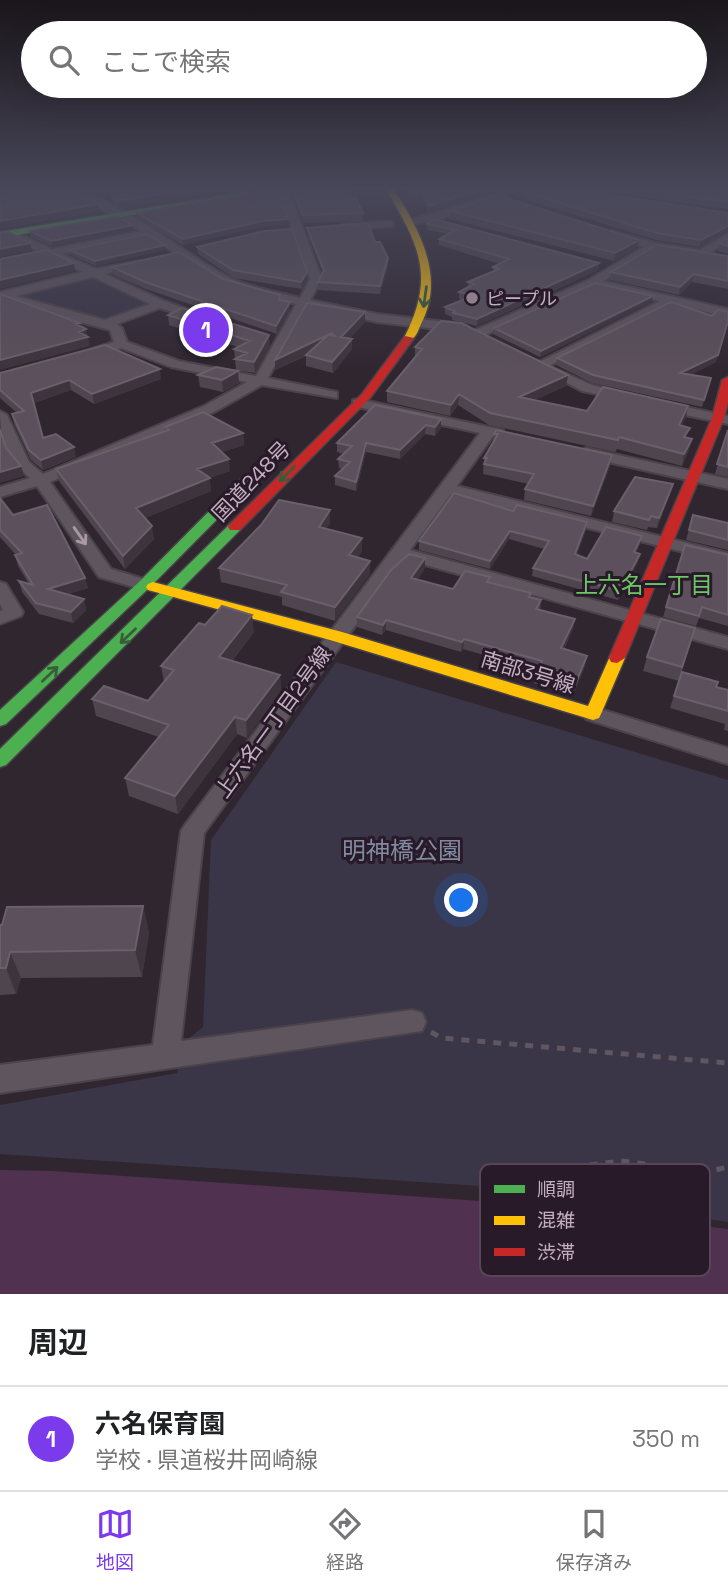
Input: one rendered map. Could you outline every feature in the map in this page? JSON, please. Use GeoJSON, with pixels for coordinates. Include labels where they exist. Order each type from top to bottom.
{"type":"FeatureCollection","features":[{"type":"Feature","properties":{"kind":"main road","name":"国道248号"},"geometry":{"type":"LineString","coordinates":[[0,760],[173,592],[396,362],[425,307],[426,260],[421,249]]}},
{"type":"Feature","properties":{"kind":"main road"},"geometry":{"type":"LineString","coordinates":[[384,339],[402,304]]}},
{"type":"Feature","properties":{"kind":"main road","name":"南部3号線"},"geometry":{"type":"LineString","coordinates":[[144,585],[336,636],[593,714],[632,616],[723,419],[728,380]]}},
{"type":"Feature","properties":{"kind":"main road","name":"国道248号"},"geometry":{"type":"LineString","coordinates":[[0,720],[144,585],[257,471]]}},
{"type":"Feature","properties":{"kind":"street"},"geometry":{"type":"LineString","coordinates":[[45,249],[160,304],[209,320]]}},
{"type":"Feature","properties":{"kind":"street"},"geometry":{"type":"LineString","coordinates":[[0,263],[65,249]]}},
{"type":"Feature","properties":{"kind":"street"},"geometry":{"type":"LineString","coordinates":[[177,249],[229,282],[304,303],[415,324],[464,328],[485,336],[593,282],[647,249]]}},
{"type":"Feature","properties":{"kind":"street"},"geometry":{"type":"LineString","coordinates":[[0,492],[41,480],[209,409],[260,381],[277,341],[304,303],[316,279],[301,249]]}},
{"type":"Feature","properties":{"kind":"street"},"geometry":{"type":"LineString","coordinates":[[674,249],[715,257]]}},
{"type":"Feature","properties":{"kind":"street"},"geometry":{"type":"LineString","coordinates":[[702,254],[709,249]]}},
{"type":"Feature","properties":{"kind":"street"},"geometry":{"type":"LineString","coordinates":[[2,296],[145,261]]}},
{"type":"Feature","properties":{"kind":"street"},"geometry":{"type":"LineString","coordinates":[[602,265],[615,268]]}},
{"type":"Feature","properties":{"kind":"street"},"geometry":{"type":"LineString","coordinates":[[593,282],[728,313]]}},
{"type":"Feature","properties":{"kind":"street"},"geometry":{"type":"LineString","coordinates":[[2,296],[116,328],[121,344]]}},
{"type":"Feature","properties":{"kind":"street"},"geometry":{"type":"LineString","coordinates":[[672,300],[534,362],[587,388],[723,419]]}},
{"type":"Feature","properties":{"kind":"street"},"geometry":{"type":"LineString","coordinates":[[106,324],[160,304]]}},
{"type":"Feature","properties":{"kind":"street"},"geometry":{"type":"LineString","coordinates":[[75,358],[121,344],[176,364],[332,395]]}},
{"type":"Feature","properties":{"kind":"street"},"geometry":{"type":"LineString","coordinates":[[358,402],[515,437]]}},
{"type":"Feature","properties":{"kind":"street"},"geometry":{"type":"LineString","coordinates":[[0,415],[22,464],[41,480],[105,573],[144,585]]}},
{"type":"Feature","properties":{"kind":"street","name":"上六名一丁目2号線"},"geometry":{"type":"LineString","coordinates":[[166,1055],[193,831],[489,431]]}},
{"type":"Feature","properties":{"kind":"street"},"geometry":{"type":"LineString","coordinates":[[566,448],[728,484]]}},
{"type":"Feature","properties":{"kind":"street"},"geometry":{"type":"LineString","coordinates":[[447,488],[728,558]]}},
{"type":"Feature","properties":{"kind":"street"},"geometry":{"type":"LineString","coordinates":[[397,552],[728,643]]}},
{"type":"Feature","properties":{"kind":"street"},"geometry":{"type":"LineString","coordinates":[[0,588],[14,612],[0,618]]}},
{"type":"Feature","properties":{"kind":"street"},"geometry":{"type":"LineString","coordinates":[[593,714],[728,756]]}},
{"type":"Feature","properties":{"kind":"street"},"geometry":{"type":"LineString","coordinates":[[0,1079],[412,1022]]}},
{"type":"Feature","properties":{"kind":"path"},"geometry":{"type":"LineString","coordinates":[[412,1022],[442,1038],[728,1063]]}},
{"type":"Feature","properties":{"kind":"path"},"geometry":{"type":"LineString","coordinates":[[597,1164],[621,1161],[644,1164]]}},
{"type":"Feature","properties":{"kind":"path"},"geometry":{"type":"LineString","coordinates":[[710,1171],[728,1167]]}},
{"type":"Feature","properties":{"kind":"green space"},"geometry":{"type":"Polygon","coordinates":[[[94,276],[152,305],[107,321],[19,297],[94,276]]]}},
{"type":"Feature","properties":{"kind":"green space","name":"明神橋公園"},"geometry":{"type":"Polygon","coordinates":[[[336,662],[728,780],[728,1222],[710,1219],[710,1164],[480,1164],[480,1186],[0,1154],[0,1105],[177,1073],[183,1043],[203,1027],[211,840],[336,662]]]}},
{"type":"Feature","properties":{"kind":"shaded area"},"geometry":{"type":"Polygon","coordinates":[[[0,1170],[53,1171],[480,1201],[480,1276],[710,1276],[710,1227],[728,1229],[728,1294],[0,1294],[0,1170]]]}},
{"type":"Feature","properties":{"kind":"building"},"geometry":{"type":"Polygon","coordinates":[[[73,249],[146,249],[95,261],[70,250],[73,249]]]}},
{"type":"Feature","properties":{"kind":"building"},"geometry":{"type":"Polygon","coordinates":[[[201,249],[299,249],[307,272],[301,282],[233,270],[201,249]]]}},
{"type":"Feature","properties":{"kind":"building"},"geometry":{"type":"Polygon","coordinates":[[[316,249],[384,249],[388,258],[380,286],[318,282],[324,270],[316,249]]]}},
{"type":"Feature","properties":{"kind":"building"},"geometry":{"type":"Polygon","coordinates":[[[475,249],[548,249],[599,263],[477,319],[453,313],[455,311],[445,307],[473,296],[459,292],[474,284],[468,282],[499,269],[493,267],[509,259],[475,249]]]}},
{"type":"Feature","properties":{"kind":"building"},"geometry":{"type":"Polygon","coordinates":[[[601,249],[622,249],[615,253],[601,249]]]}},
{"type":"Feature","properties":{"kind":"building"},"geometry":{"type":"Polygon","coordinates":[[[650,249],[685,249],[728,256],[728,281],[694,274],[680,287],[611,272],[650,249]]]}},
{"type":"Feature","properties":{"kind":"building"},"geometry":{"type":"Polygon","coordinates":[[[47,250],[74,263],[0,280],[0,259],[47,250]]]}},
{"type":"Feature","properties":{"kind":"building"},"geometry":{"type":"Polygon","coordinates":[[[179,252],[223,279],[280,295],[279,300],[290,302],[276,326],[145,282],[112,267],[179,252]]]}},
{"type":"Feature","properties":{"kind":"building"},"geometry":{"type":"Polygon","coordinates":[[[595,283],[653,296],[541,351],[494,328],[595,283]]]}},
{"type":"Feature","properties":{"kind":"building"},"geometry":{"type":"Polygon","coordinates":[[[0,294],[80,323],[76,324],[86,329],[79,332],[88,337],[0,360],[0,294]]]}},
{"type":"Feature","properties":{"kind":"building"},"geometry":{"type":"Polygon","coordinates":[[[671,302],[712,316],[718,310],[728,312],[718,355],[680,373],[711,378],[704,400],[593,375],[557,358],[671,302]]]}},
{"type":"Feature","properties":{"kind":"building"},"geometry":{"type":"Polygon","coordinates":[[[307,303],[365,312],[341,337],[352,339],[332,362],[306,355],[328,335],[335,336],[332,333],[275,360],[307,303]]]}},
{"type":"Feature","properties":{"kind":"building"},"geometry":{"type":"Polygon","coordinates":[[[182,308],[269,335],[254,362],[235,359],[247,353],[234,349],[250,341],[168,315],[182,308]]]}},
{"type":"Feature","properties":{"kind":"building"},"geometry":{"type":"Polygon","coordinates":[[[441,321],[461,323],[568,375],[519,397],[587,411],[603,387],[688,406],[679,425],[690,428],[684,437],[692,439],[684,454],[619,437],[618,440],[490,413],[459,394],[451,405],[387,391],[422,349],[415,347],[441,321]]]}},
{"type":"Feature","properties":{"kind":"building"},"geometry":{"type":"Polygon","coordinates":[[[105,345],[160,369],[92,394],[69,380],[31,393],[43,438],[56,434],[74,447],[41,460],[29,450],[12,414],[24,411],[0,390],[0,373],[105,345]]]}},
{"type":"Feature","properties":{"kind":"building"},"geometry":{"type":"Polygon","coordinates":[[[216,367],[238,371],[222,380],[198,375],[216,367]]]}},
{"type":"Feature","properties":{"kind":"building"},"geometry":{"type":"Polygon","coordinates":[[[375,405],[441,419],[435,427],[426,425],[400,450],[366,443],[356,482],[335,476],[350,462],[338,459],[352,446],[337,443],[375,405]]]}},
{"type":"Feature","properties":{"kind":"building"},"geometry":{"type":"Polygon","coordinates":[[[203,412],[243,433],[212,443],[229,459],[197,469],[210,478],[136,508],[152,526],[123,556],[56,469],[169,430],[165,427],[203,412]]]}},
{"type":"Feature","properties":{"kind":"building"},"geometry":{"type":"Polygon","coordinates":[[[0,429],[6,448],[21,466],[0,472],[0,429]]]}},
{"type":"Feature","properties":{"kind":"building"},"geometry":{"type":"Polygon","coordinates":[[[496,430],[612,455],[593,506],[525,489],[534,474],[484,464],[487,458],[484,458],[498,434],[494,434],[496,430]]]}},
{"type":"Feature","properties":{"kind":"building"},"geometry":{"type":"Polygon","coordinates":[[[728,430],[728,467],[717,464],[728,430]]]}},
{"type":"Feature","properties":{"kind":"building"},"geometry":{"type":"Polygon","coordinates":[[[635,477],[673,484],[659,518],[651,516],[649,520],[614,511],[635,477]]]}},
{"type":"Feature","properties":{"kind":"building"},"geometry":{"type":"Polygon","coordinates":[[[454,493],[513,511],[517,505],[587,522],[575,554],[587,559],[606,527],[642,536],[634,552],[640,554],[620,591],[533,568],[549,541],[510,531],[490,561],[419,541],[454,493]]]}},
{"type":"Feature","properties":{"kind":"building"},"geometry":{"type":"Polygon","coordinates":[[[0,498],[13,515],[47,505],[85,578],[48,589],[84,599],[71,612],[36,603],[19,581],[33,585],[15,555],[22,553],[0,530],[0,498]]]}},
{"type":"Feature","properties":{"kind":"building"},"geometry":{"type":"Polygon","coordinates":[[[279,500],[330,510],[319,527],[362,538],[349,555],[370,561],[335,607],[281,592],[287,585],[219,568],[261,525],[279,500]]]}},
{"type":"Feature","properties":{"kind":"building"},"geometry":{"type":"Polygon","coordinates":[[[693,515],[728,523],[728,540],[689,530],[693,515]]]}},
{"type":"Feature","properties":{"kind":"building"},"geometry":{"type":"Polygon","coordinates":[[[685,545],[728,555],[728,615],[702,607],[699,616],[666,607],[685,545]]]}},
{"type":"Feature","properties":{"kind":"building"},"geometry":{"type":"Polygon","coordinates":[[[409,554],[425,558],[411,578],[453,589],[465,571],[490,577],[487,582],[531,593],[529,597],[541,600],[536,609],[575,619],[561,648],[587,656],[575,685],[536,673],[542,661],[386,620],[383,625],[357,617],[391,570],[409,554]]]}},
{"type":"Feature","properties":{"kind":"building"},"geometry":{"type":"Polygon","coordinates":[[[222,606],[252,615],[219,657],[280,675],[246,720],[235,717],[175,796],[125,778],[169,725],[92,699],[104,686],[148,701],[174,670],[161,666],[199,623],[205,625],[222,606]]]}},
{"type":"Feature","properties":{"kind":"building"},"geometry":{"type":"Polygon","coordinates":[[[661,619],[695,628],[682,667],[647,657],[661,619]]]}},
{"type":"Feature","properties":{"kind":"building"},"geometry":{"type":"Polygon","coordinates":[[[682,672],[718,682],[716,687],[728,690],[728,711],[674,696],[682,672]]]}},
{"type":"Feature","properties":{"kind":"building"},"geometry":{"type":"Polygon","coordinates":[[[143,906],[135,950],[10,952],[6,968],[0,968],[0,925],[7,907],[143,906]]]}},
{"type":"Feature","properties":{"kind":"traffic: fast"},"geometry":{"type":"LineString","coordinates":[[0,720],[144,585],[249,479]]}},
{"type":"Feature","properties":{"kind":"traffic: fast"},"geometry":{"type":"LineString","coordinates":[[0,760],[235,527]]}},
{"type":"Feature","properties":{"kind":"traffic: slow"},"geometry":{"type":"LineString","coordinates":[[409,338],[426,298],[427,279],[421,249]]}},
{"type":"Feature","properties":{"kind":"traffic: slow"},"geometry":{"type":"LineString","coordinates":[[153,587],[336,636],[593,714],[617,658]]}},
{"type":"Feature","properties":{"kind":"traffic: jam"},"geometry":{"type":"LineString","coordinates":[[235,527],[366,396],[409,338]]}},
{"type":"Feature","properties":{"kind":"traffic: jam"},"geometry":{"type":"LineString","coordinates":[[617,658],[718,418],[728,380]]}},
{"type":"Feature","properties":{"kind":"place","name":"ピープル"},"geometry":{"type":"Point","coordinates":[472,298]}},
{"type":"Feature","properties":{"kind":"place","name":"六名保育園"},"geometry":{"type":"Point","coordinates":[206,330]}},
{"type":"Feature","properties":{"kind":"district","name":"上六名一丁目"},"geometry":{"type":"Point","coordinates":[644,585]}}]}
